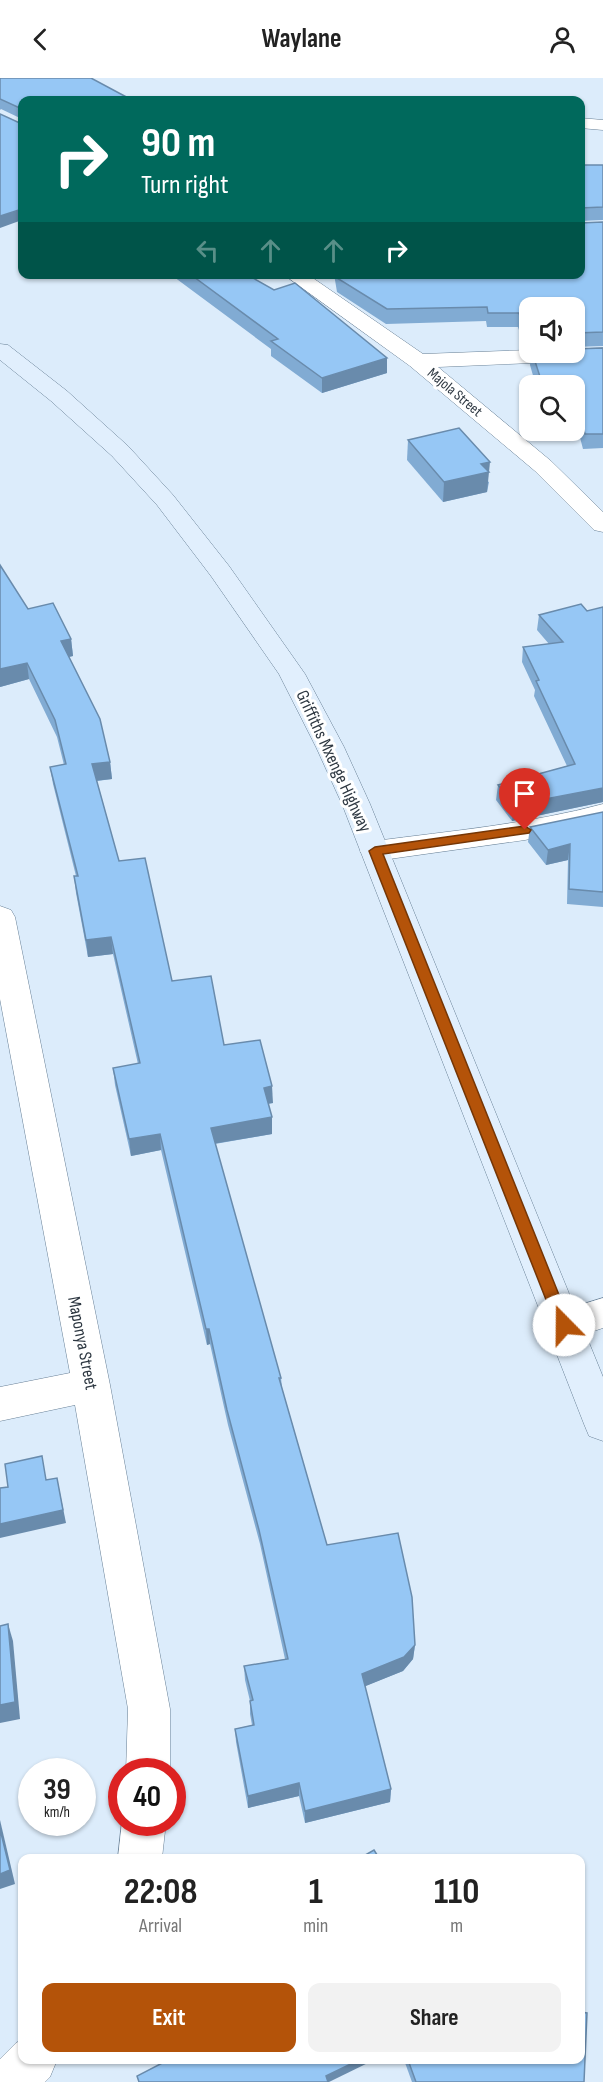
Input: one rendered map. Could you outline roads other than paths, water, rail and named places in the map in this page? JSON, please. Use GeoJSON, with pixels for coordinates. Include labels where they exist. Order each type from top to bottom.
{"type":"FeatureCollection","features":[{"type":"Feature","properties":{"kind":"street"},"geometry":{"type":"LineString","coordinates":[[585,124],[603,126]]}},
{"type":"Feature","properties":{"kind":"street","name":"Majola Street"},"geometry":{"type":"LineString","coordinates":[[300,279],[418,361],[543,466],[603,525]]}},
{"type":"Feature","properties":{"kind":"street","name":"Griffiths Mxenge Highway"},"geometry":{"type":"LineString","coordinates":[[0,350],[59,396],[120,451],[165,500],[220,571],[292,674],[330,747],[375,851],[603,1424]]}},
{"type":"Feature","properties":{"kind":"street"},"geometry":{"type":"LineString","coordinates":[[418,361],[603,354]]}},
{"type":"Feature","properties":{"kind":"street"},"geometry":{"type":"LineString","coordinates":[[375,851],[525,830],[592,818],[603,813]]}},
{"type":"Feature","properties":{"kind":"street","name":"Maponya Street"},"geometry":{"type":"LineString","coordinates":[[0,917],[91,1385],[149,1709],[148,1758]]}},
{"type":"Feature","properties":{"kind":"street"},"geometry":{"type":"LineString","coordinates":[[564,1325],[603,1313]]}},
{"type":"Feature","properties":{"kind":"street"},"geometry":{"type":"LineString","coordinates":[[0,1404],[91,1385]]}},
{"type":"Feature","properties":{"kind":"street"},"geometry":{"type":"LineString","coordinates":[[140,1854],[142,1836]]}},
{"type":"Feature","properties":{"kind":"street"},"geometry":{"type":"LineString","coordinates":[[11,2082],[29,2064]]}}]}
